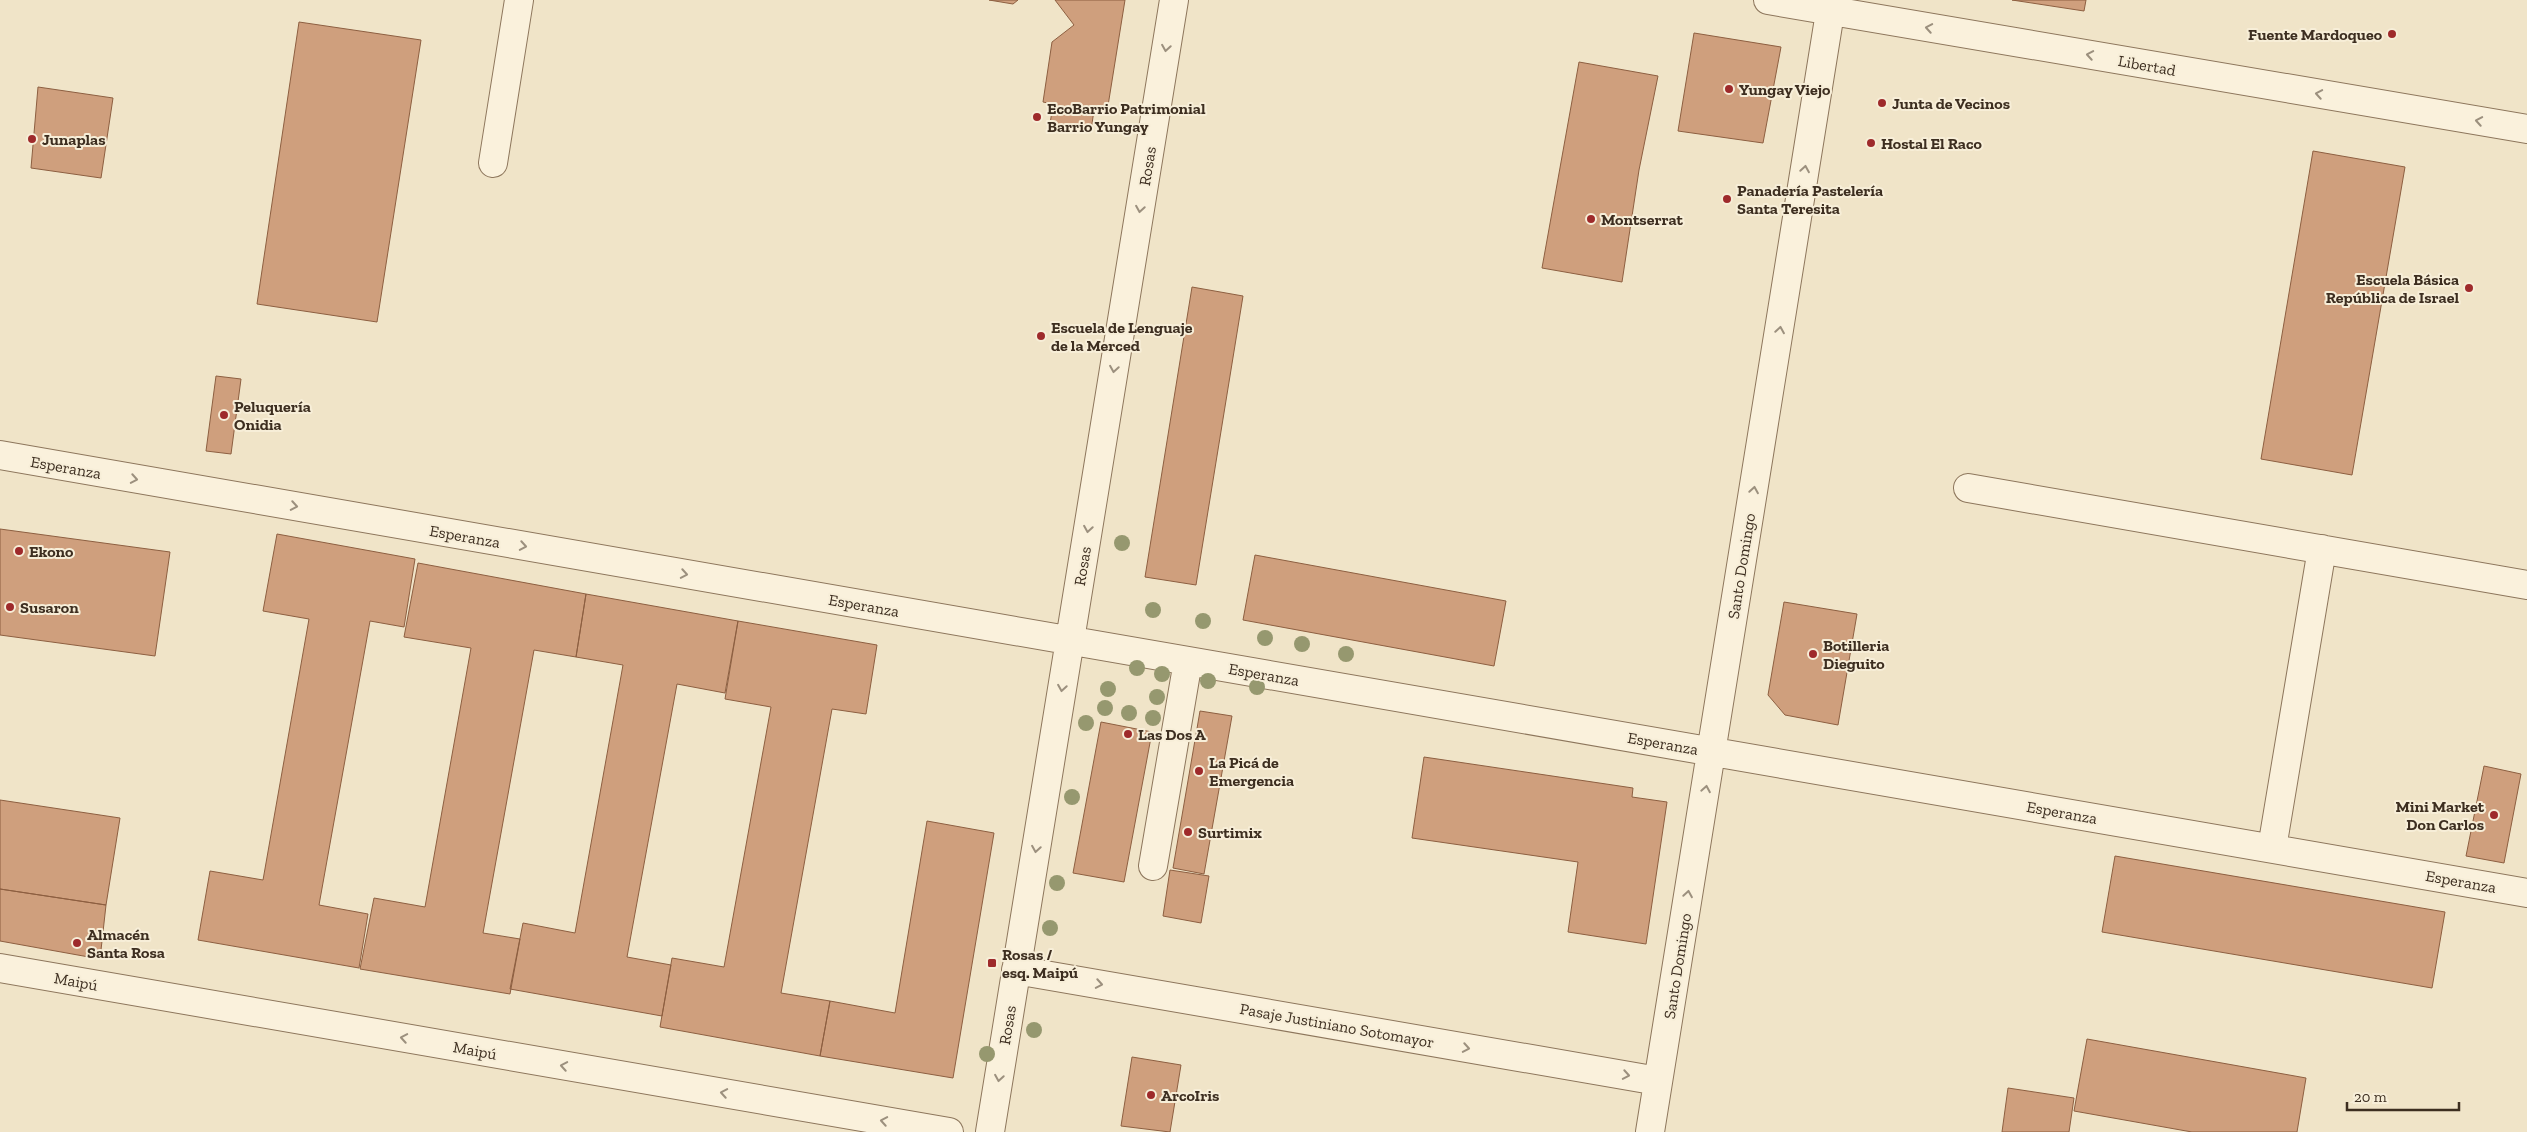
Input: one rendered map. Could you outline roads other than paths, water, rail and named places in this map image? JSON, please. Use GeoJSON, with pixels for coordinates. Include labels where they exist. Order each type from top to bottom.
{"type":"FeatureCollection","features":[{"type":"Feature","properties":{"kind":"street"},"geometry":{"type":"LineString","coordinates":[[493,163],[519,0]]}},
{"type":"Feature","properties":{"kind":"street","name":"Rosas"},"geometry":{"type":"LineString","coordinates":[[990,1132],[1174,0]]}},
{"type":"Feature","properties":{"kind":"street","name":"Libertad"},"geometry":{"type":"LineString","coordinates":[[1768,0],[1831,5],[2527,130]]}},
{"type":"Feature","properties":{"kind":"street","name":"Santo Domingo"},"geometry":{"type":"LineString","coordinates":[[1650,1132],[1831,5]]}},
{"type":"Feature","properties":{"kind":"street","name":"Esperanza"},"geometry":{"type":"LineString","coordinates":[[0,455],[2527,893]]}},
{"type":"Feature","properties":{"kind":"street"},"geometry":{"type":"LineString","coordinates":[[1968,488],[2527,584]]}},
{"type":"Feature","properties":{"kind":"street"},"geometry":{"type":"LineString","coordinates":[[2272,848],[2322,550]]}},
{"type":"Feature","properties":{"kind":"street"},"geometry":{"type":"LineString","coordinates":[[1153,866],[1188,661]]}},
{"type":"Feature","properties":{"kind":"street","name":"Maipú"},"geometry":{"type":"LineString","coordinates":[[0,968],[949,1132]]}},
{"type":"Feature","properties":{"kind":"street","name":"Pasaje Justiniano Sotomayor"},"geometry":{"type":"LineString","coordinates":[[1016,970],[1658,1081]]}},
{"type":"Feature","properties":{"kind":"place","name":"Fuente Mardoqueo"},"geometry":{"type":"Point","coordinates":[2392,34]}},
{"type":"Feature","properties":{"kind":"place","name":"Yungay Viejo"},"geometry":{"type":"Point","coordinates":[1729,89]}},
{"type":"Feature","properties":{"kind":"place","name":"Junta de Vecinos"},"geometry":{"type":"Point","coordinates":[1882,103]}},
{"type":"Feature","properties":{"kind":"place","name":"EcoBarrio Patrimonial Barrio Yungay"},"geometry":{"type":"Point","coordinates":[1037,117]}},
{"type":"Feature","properties":{"kind":"place","name":"Junaplas"},"geometry":{"type":"Point","coordinates":[32,139]}},
{"type":"Feature","properties":{"kind":"place","name":"Hostal El Raco"},"geometry":{"type":"Point","coordinates":[1871,143]}},
{"type":"Feature","properties":{"kind":"place","name":"Panadería Pastelería Santa Teresita"},"geometry":{"type":"Point","coordinates":[1727,199]}},
{"type":"Feature","properties":{"kind":"place","name":"Montserrat"},"geometry":{"type":"Point","coordinates":[1591,219]}},
{"type":"Feature","properties":{"kind":"place","name":"Escuela Básica República de Israel"},"geometry":{"type":"Point","coordinates":[2469,288]}},
{"type":"Feature","properties":{"kind":"place","name":"Escuela de Lenguaje de la Merced"},"geometry":{"type":"Point","coordinates":[1041,336]}},
{"type":"Feature","properties":{"kind":"place","name":"Peluquería Onidia"},"geometry":{"type":"Point","coordinates":[224,415]}},
{"type":"Feature","properties":{"kind":"place","name":"Ekono"},"geometry":{"type":"Point","coordinates":[19,551]}},
{"type":"Feature","properties":{"kind":"place","name":"Susaron"},"geometry":{"type":"Point","coordinates":[10,607]}},
{"type":"Feature","properties":{"kind":"place","name":"Botilleria Dieguito"},"geometry":{"type":"Point","coordinates":[1813,654]}},
{"type":"Feature","properties":{"kind":"place","name":"Las Dos A"},"geometry":{"type":"Point","coordinates":[1128,734]}},
{"type":"Feature","properties":{"kind":"place","name":"La Picá de Emergencia"},"geometry":{"type":"Point","coordinates":[1199,771]}},
{"type":"Feature","properties":{"kind":"place","name":"Mini Market Don Carlos"},"geometry":{"type":"Point","coordinates":[2494,815]}},
{"type":"Feature","properties":{"kind":"place","name":"Surtimix"},"geometry":{"type":"Point","coordinates":[1188,832]}},
{"type":"Feature","properties":{"kind":"place","name":"Almacén Santa Rosa"},"geometry":{"type":"Point","coordinates":[77,943]}},
{"type":"Feature","properties":{"kind":"place","name":"Rosas / esq. Maipú"},"geometry":{"type":"Point","coordinates":[992,963]}},
{"type":"Feature","properties":{"kind":"place","name":"ArcoIris"},"geometry":{"type":"Point","coordinates":[1151,1095]}}]}
